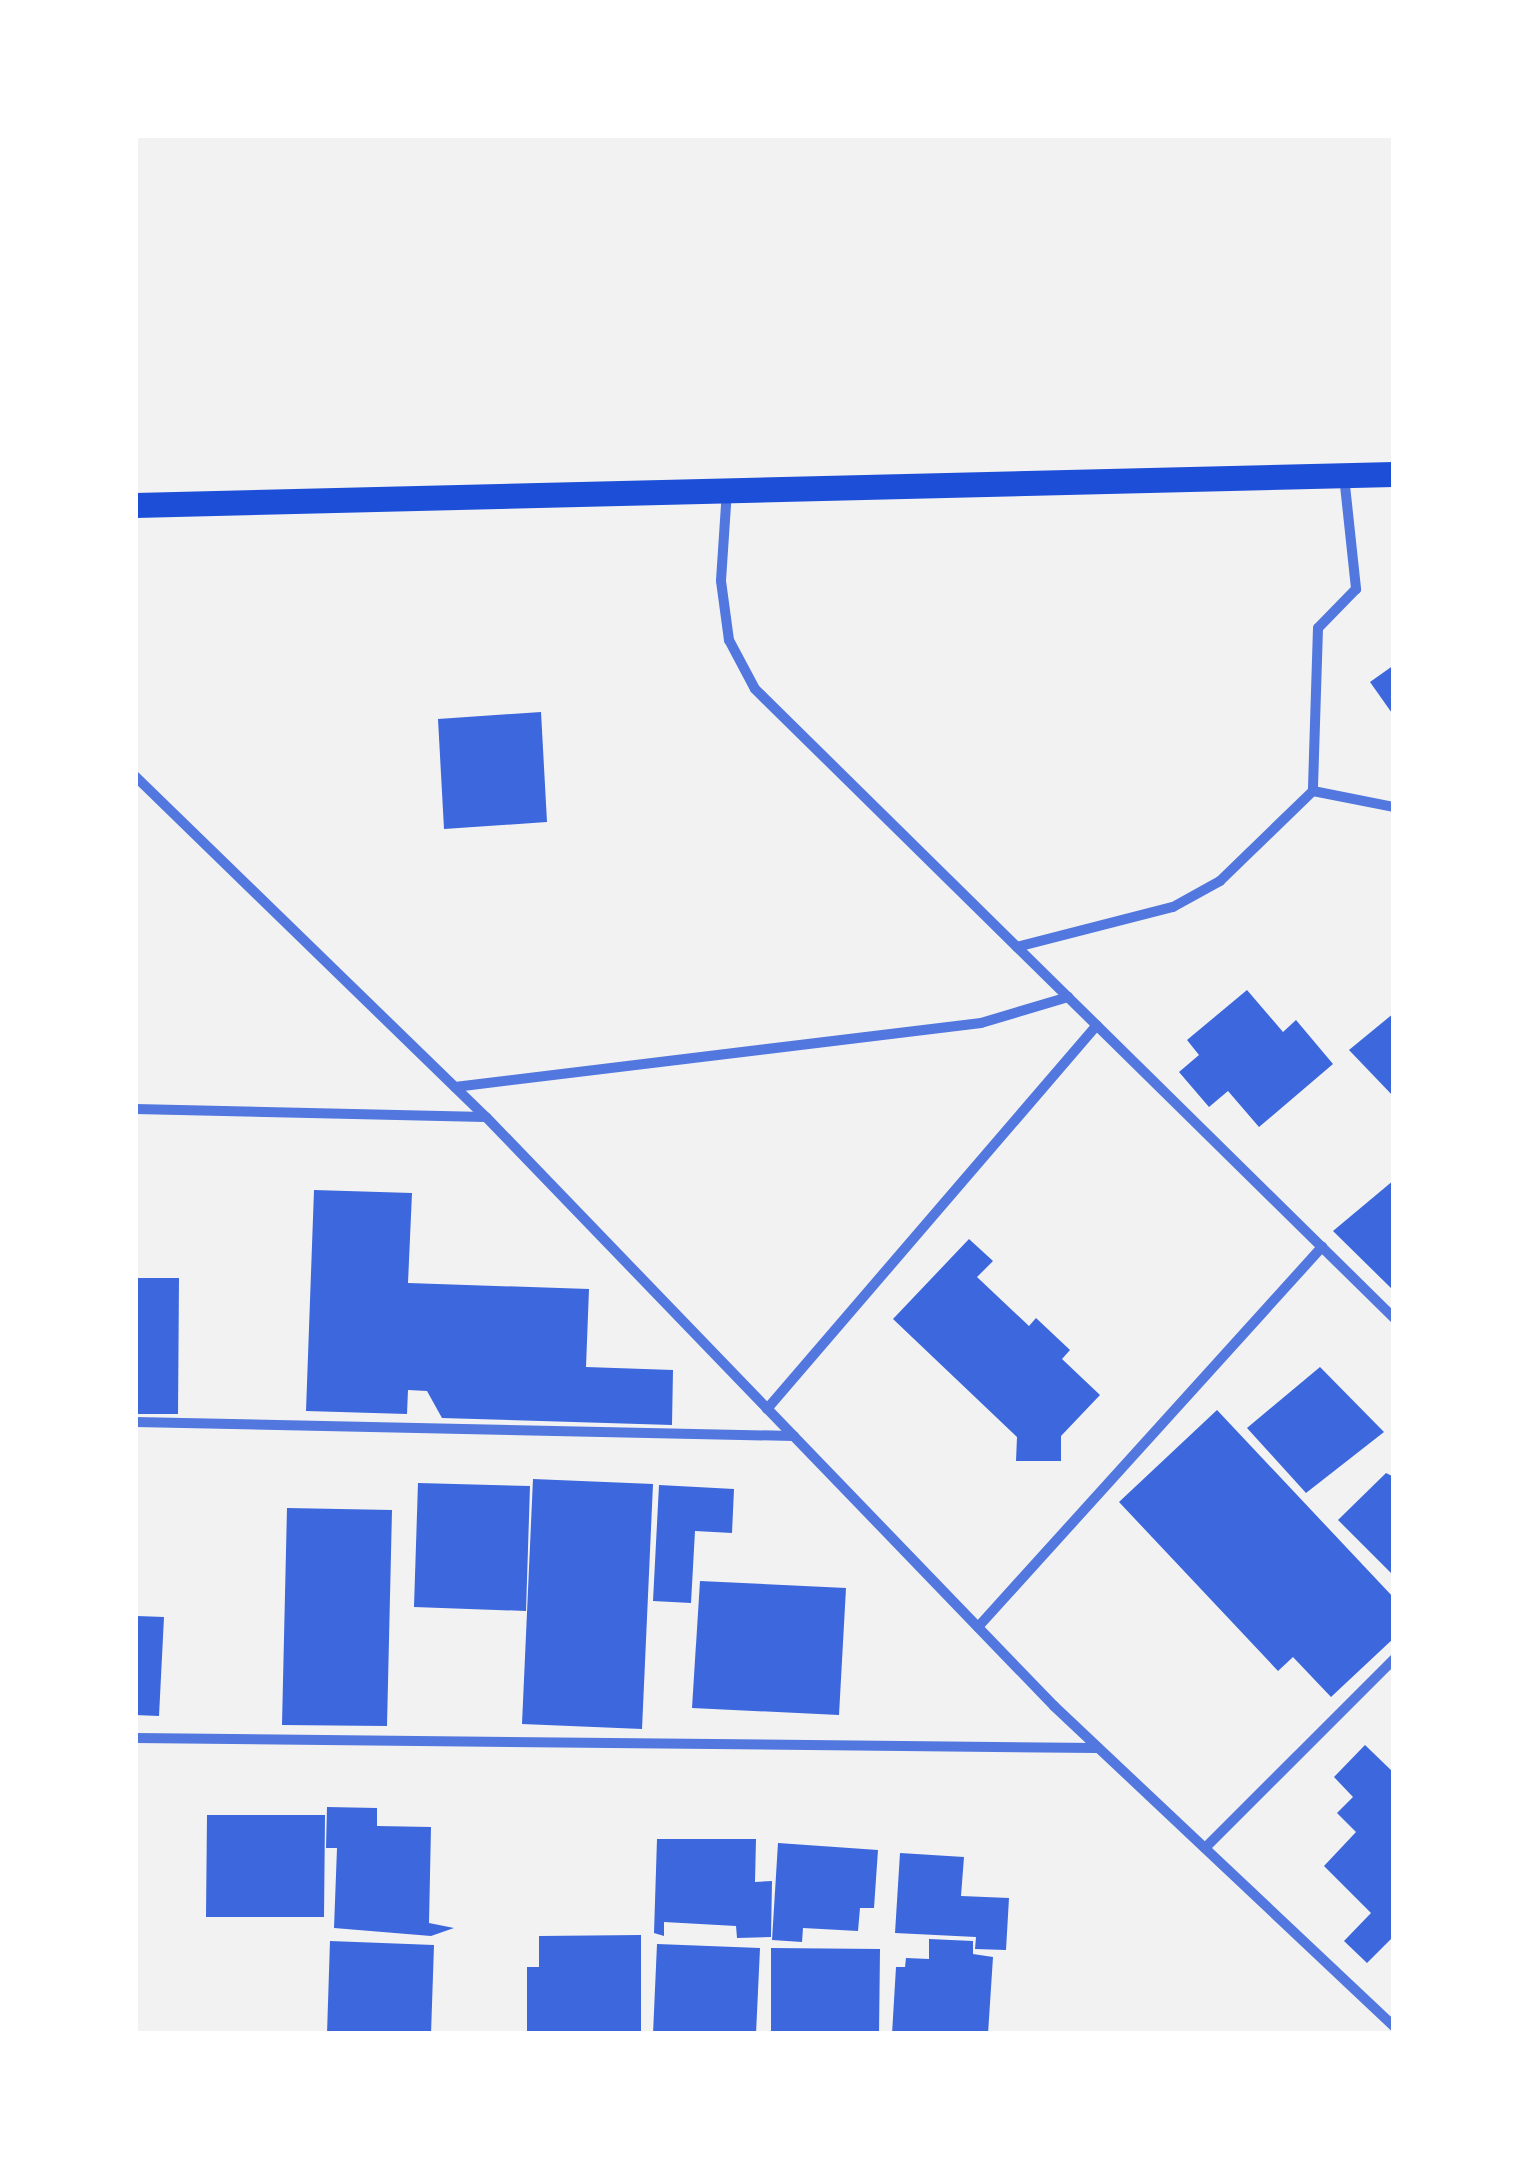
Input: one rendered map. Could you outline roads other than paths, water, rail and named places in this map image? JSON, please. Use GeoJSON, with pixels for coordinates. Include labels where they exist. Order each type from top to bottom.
{"type":"FeatureCollection","features":[{"type":"Feature","properties":{"kind":"main road"},"geometry":{"type":"LineString","coordinates":[[135,504],[1394,474]]}},
{"type":"Feature","properties":{"kind":"street"},"geometry":{"type":"LineString","coordinates":[[1017,947],[1173,907],[1220,881],[1313,791],[1318,628],[1356,589],[1344,475]]}},
{"type":"Feature","properties":{"kind":"street"},"geometry":{"type":"LineString","coordinates":[[727,488],[721,581],[729,640],[754,689],[1394,1318]]}},
{"type":"Feature","properties":{"kind":"street"},"geometry":{"type":"LineString","coordinates":[[135,776],[486,1117],[1098,1748],[1394,2026]]}},
{"type":"Feature","properties":{"kind":"street"},"geometry":{"type":"LineString","coordinates":[[1313,791],[1394,806]]}},
{"type":"Feature","properties":{"kind":"street"},"geometry":{"type":"LineString","coordinates":[[456,1088],[981,1022],[1068,997]]}},
{"type":"Feature","properties":{"kind":"street"},"geometry":{"type":"LineString","coordinates":[[767,1409],[1097,1025]]}},
{"type":"Feature","properties":{"kind":"street"},"geometry":{"type":"LineString","coordinates":[[135,1110],[486,1117]]}},
{"type":"Feature","properties":{"kind":"street"},"geometry":{"type":"LineString","coordinates":[[978,1627],[1322,1246]]}},
{"type":"Feature","properties":{"kind":"street"},"geometry":{"type":"LineString","coordinates":[[135,1422],[794,1436]]}},
{"type":"Feature","properties":{"kind":"street"},"geometry":{"type":"LineString","coordinates":[[1205,1848],[1394,1660]]}},
{"type":"Feature","properties":{"kind":"street"},"geometry":{"type":"LineString","coordinates":[[135,1738],[1098,1748]]}}]}
